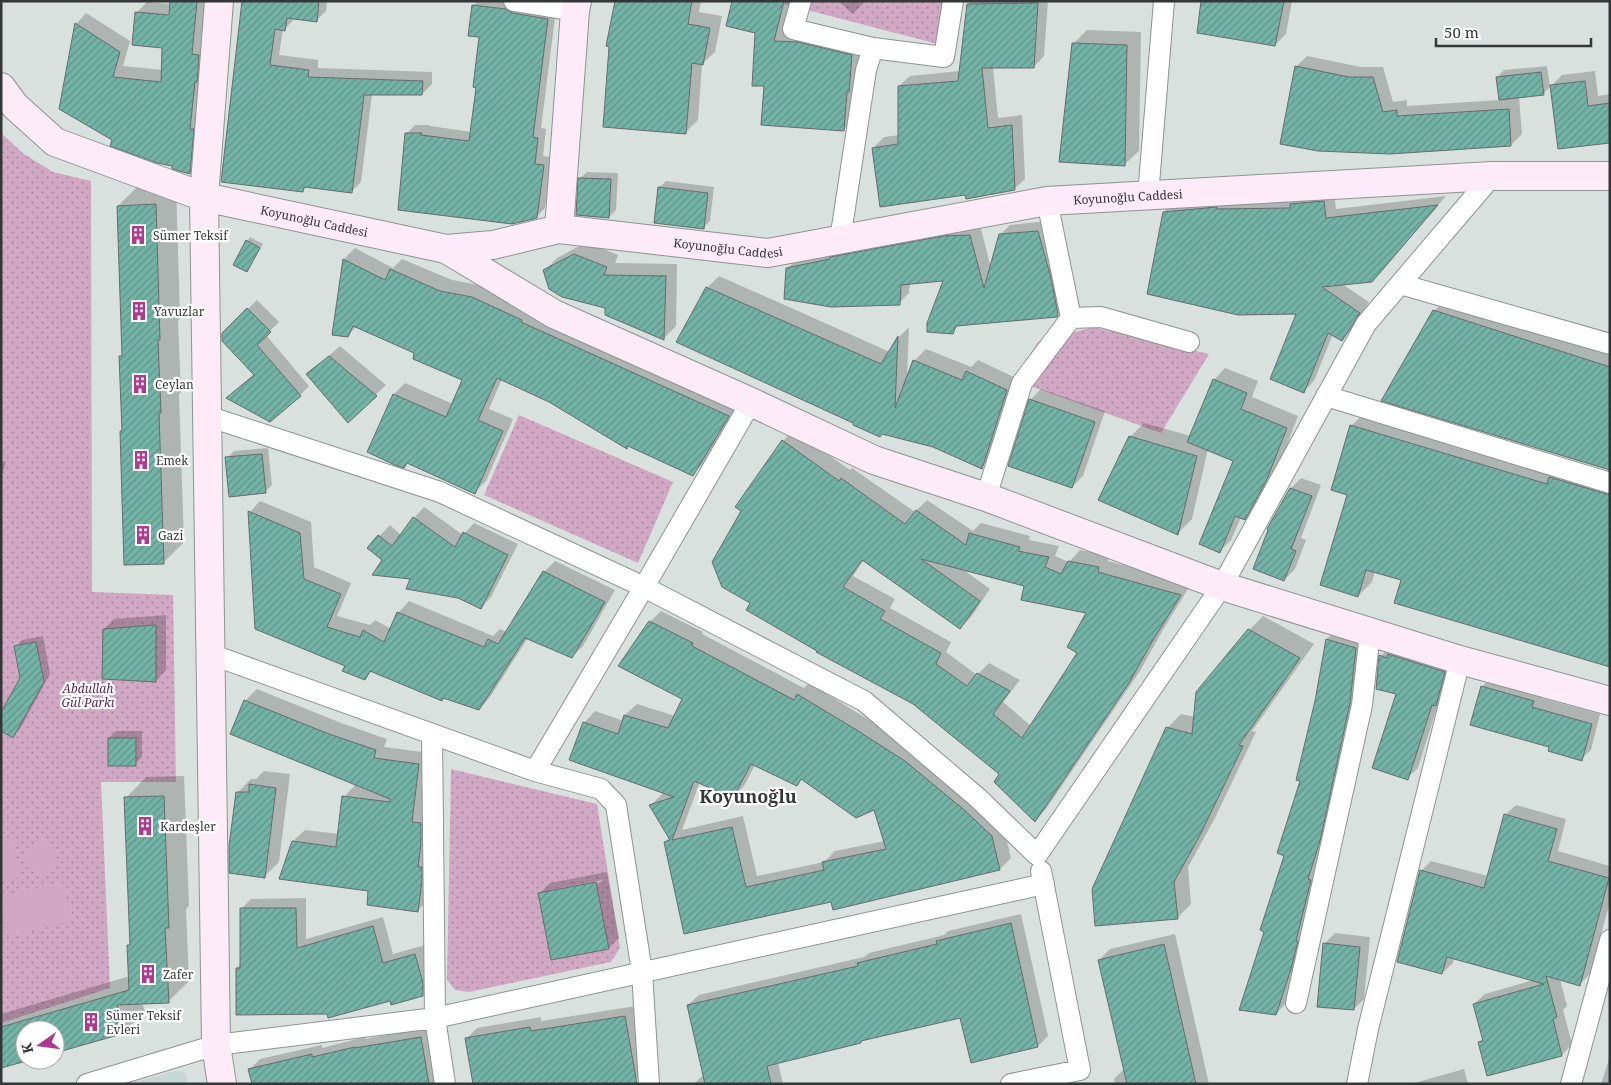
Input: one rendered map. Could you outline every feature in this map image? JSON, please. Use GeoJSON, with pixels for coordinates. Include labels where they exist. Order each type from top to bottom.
{"type":"FeatureCollection","features":[{"type":"Feature","properties":{"kind":"street"},"geometry":{"type":"LineString","coordinates":[[219,1],[204,197],[216,1045],[222,1084]]}},
{"type":"Feature","properties":{"kind":"street"},"geometry":{"type":"LineString","coordinates":[[514,1],[576,6],[559,229]]}},
{"type":"Feature","properties":{"kind":"street"},"geometry":{"type":"LineString","coordinates":[[801,1],[793,29],[873,48],[944,56],[952,1]]}},
{"type":"Feature","properties":{"kind":"street"},"geometry":{"type":"LineString","coordinates":[[1148,196],[1164,1]]}},
{"type":"Feature","properties":{"kind":"street"},"geometry":{"type":"LineString","coordinates":[[840,240],[866,70],[873,48]]}},
{"type":"Feature","properties":{"kind":"street","name":"Koyunoğlu Caddesi"},"geometry":{"type":"LineString","coordinates":[[1,86],[15,106],[55,142],[204,197],[446,249],[493,245],[559,229],[768,253],[1047,201],[1492,176],[1610,176]]}},
{"type":"Feature","properties":{"kind":"street"},"geometry":{"type":"LineString","coordinates":[[1037,855],[1222,586],[1366,324],[1492,176]]}},
{"type":"Feature","properties":{"kind":"street"},"geometry":{"type":"LineString","coordinates":[[986,497],[1022,383],[1071,318],[1047,201]]}},
{"type":"Feature","properties":{"kind":"street"},"geometry":{"type":"LineString","coordinates":[[446,249],[554,314],[751,402],[874,460],[986,497],[1222,586],[1460,660],[1610,701]]}},
{"type":"Feature","properties":{"kind":"street"},"geometry":{"type":"LineString","coordinates":[[1400,284],[1610,344]]}},
{"type":"Feature","properties":{"kind":"street"},"geometry":{"type":"LineString","coordinates":[[1071,318],[1101,317],[1189,342]]}},
{"type":"Feature","properties":{"kind":"street"},"geometry":{"type":"LineString","coordinates":[[1326,396],[1610,484]]}},
{"type":"Feature","properties":{"kind":"street"},"geometry":{"type":"LineString","coordinates":[[535,771],[751,402]]}},
{"type":"Feature","properties":{"kind":"street"},"geometry":{"type":"LineString","coordinates":[[207,416],[440,492],[644,587],[864,701],[978,798],[1037,855],[1081,1077],[1011,1084]]}},
{"type":"Feature","properties":{"kind":"street"},"geometry":{"type":"LineString","coordinates":[[1296,1003],[1362,705],[1370,632]]}},
{"type":"Feature","properties":{"kind":"street"},"geometry":{"type":"LineString","coordinates":[[210,654],[535,771],[601,788],[616,805],[642,972],[649,1084]]}},
{"type":"Feature","properties":{"kind":"street"},"geometry":{"type":"LineString","coordinates":[[1357,1084],[1370,1019],[1460,660]]}},
{"type":"Feature","properties":{"kind":"street"},"geometry":{"type":"LineString","coordinates":[[432,734],[435,1018],[445,1084]]}},
{"type":"Feature","properties":{"kind":"street"},"geometry":{"type":"LineString","coordinates":[[86,1084],[216,1045],[435,1018],[1044,884]]}},
{"type":"Feature","properties":{"kind":"street"},"geometry":{"type":"LineString","coordinates":[[1570,1084],[1610,940]]}},
{"type":"Feature","properties":{"kind":"shaded area"},"geometry":{"type":"Polygon","coordinates":[[[176,1071],[186,1073],[188,1084],[126,1084],[176,1071]]]}},
{"type":"Feature","properties":{"kind":"green space"},"geometry":{"type":"Polygon","coordinates":[[[785,1],[960,1],[953,48],[784,4],[785,1]]]}},
{"type":"Feature","properties":{"kind":"green space","name":"Abdullah Gül Parkı"},"geometry":{"type":"Polygon","coordinates":[[[1,133],[24,154],[53,172],[91,181],[92,592],[173,595],[176,782],[101,782],[110,988],[1,1023],[1,133]]]}},
{"type":"Feature","properties":{"kind":"green space"},"geometry":{"type":"Polygon","coordinates":[[[1093,327],[1209,354],[1161,433],[1014,380],[1038,342],[1093,327]]]}},
{"type":"Feature","properties":{"kind":"green space"},"geometry":{"type":"Polygon","coordinates":[[[519,415],[673,482],[638,563],[484,495],[519,415]]]}},
{"type":"Feature","properties":{"kind":"green space"},"geometry":{"type":"Polygon","coordinates":[[[451,769],[597,804],[620,948],[611,962],[469,992],[455,990],[447,980],[451,769]]]}},
{"type":"Feature","properties":{"kind":"green space"},"geometry":{"type":"Polygon","coordinates":[[[12,837],[21,877],[1,882],[1,840],[12,837]]]}},
{"type":"Feature","properties":{"kind":"green space"},"geometry":{"type":"Polygon","coordinates":[[[41,842],[47,843],[52,847],[56,852],[56,864],[52,869],[47,873],[41,874],[35,873],[30,869],[26,864],[25,858],[26,852],[30,847],[35,843],[41,842]]]}},
{"type":"Feature","properties":{"kind":"green space"},"geometry":{"type":"Polygon","coordinates":[[[62,882],[72,921],[9,936],[1,905],[1,896],[62,882]]]}},
{"type":"Feature","properties":{"kind":"building"},"geometry":{"type":"Polygon","coordinates":[[[170,1],[197,1],[192,54],[199,55],[190,129],[194,129],[190,174],[172,169],[172,166],[157,163],[110,146],[112,140],[59,109],[75,23],[120,52],[113,77],[161,82],[162,48],[132,45],[135,12],[169,15],[170,1]]]}},
{"type":"Feature","properties":{"kind":"building"},"geometry":{"type":"Polygon","coordinates":[[[242,1],[319,1],[317,22],[287,18],[285,31],[275,29],[270,65],[309,70],[308,77],[423,81],[422,95],[364,95],[352,193],[304,187],[303,192],[221,182],[242,1]]]}},
{"type":"Feature","properties":{"kind":"building"},"geometry":{"type":"Polygon","coordinates":[[[615,1],[692,1],[688,24],[710,28],[703,65],[692,63],[686,134],[603,127],[609,47],[606,46],[615,1]]]}},
{"type":"Feature","properties":{"kind":"building"},"geometry":{"type":"Polygon","coordinates":[[[732,1],[784,1],[774,41],[798,42],[852,55],[844,131],[761,125],[764,86],[752,86],[755,33],[726,26],[732,1]]]}},
{"type":"Feature","properties":{"kind":"building"},"geometry":{"type":"Polygon","coordinates":[[[1201,1],[1284,1],[1275,46],[1197,33],[1201,1]]]}},
{"type":"Feature","properties":{"kind":"building"},"geometry":{"type":"Polygon","coordinates":[[[1038,3],[1034,68],[982,68],[988,128],[1012,125],[1015,190],[966,199],[965,195],[880,207],[872,148],[898,144],[898,86],[958,81],[967,4],[1038,3]]]}},
{"type":"Feature","properties":{"kind":"building"},"geometry":{"type":"Polygon","coordinates":[[[472,5],[506,9],[512,13],[548,19],[533,137],[538,138],[535,164],[544,165],[537,218],[512,224],[398,210],[405,133],[422,133],[421,135],[469,141],[476,88],[473,87],[479,37],[468,36],[472,5]]]}},
{"type":"Feature","properties":{"kind":"building"},"geometry":{"type":"Polygon","coordinates":[[[1072,43],[1127,45],[1125,166],[1059,162],[1072,43]]]}},
{"type":"Feature","properties":{"kind":"building"},"geometry":{"type":"Polygon","coordinates":[[[1295,66],[1349,77],[1373,77],[1383,112],[1397,110],[1397,116],[1509,109],[1511,146],[1390,154],[1318,151],[1280,144],[1295,66]]]}},
{"type":"Feature","properties":{"kind":"building"},"geometry":{"type":"Polygon","coordinates":[[[1541,72],[1544,95],[1499,100],[1496,77],[1541,72]]]}},
{"type":"Feature","properties":{"kind":"building"},"geometry":{"type":"Polygon","coordinates":[[[1585,81],[1588,106],[1610,103],[1610,143],[1558,149],[1550,85],[1585,81]]]}},
{"type":"Feature","properties":{"kind":"building"},"geometry":{"type":"Polygon","coordinates":[[[578,178],[611,179],[609,218],[576,215],[578,178]]]}},
{"type":"Feature","properties":{"kind":"building"},"geometry":{"type":"Polygon","coordinates":[[[658,187],[708,193],[704,229],[654,223],[658,187]]]}},
{"type":"Feature","properties":{"kind":"building"},"geometry":{"type":"Polygon","coordinates":[[[1324,201],[1326,218],[1438,205],[1372,282],[1322,287],[1360,313],[1342,341],[1328,333],[1304,393],[1270,379],[1296,314],[1238,315],[1147,294],[1163,212],[1217,207],[1217,209],[1290,208],[1290,204],[1324,201]]]}},
{"type":"Feature","properties":{"kind":"building"},"geometry":{"type":"Polygon","coordinates":[[[156,204],[160,340],[158,340],[161,413],[159,413],[164,564],[124,565],[119,356],[122,356],[117,206],[156,204]]]}},
{"type":"Feature","properties":{"kind":"building"},"geometry":{"type":"Polygon","coordinates":[[[1038,231],[1051,278],[1057,317],[956,326],[953,334],[927,332],[927,323],[943,281],[901,285],[900,305],[831,307],[784,299],[786,268],[830,259],[830,257],[943,236],[970,235],[984,288],[999,234],[1038,231]]]}},
{"type":"Feature","properties":{"kind":"building"},"geometry":{"type":"Polygon","coordinates":[[[246,240],[260,248],[247,272],[233,265],[246,240]]]}},
{"type":"Feature","properties":{"kind":"building"},"geometry":{"type":"Polygon","coordinates":[[[574,254],[607,267],[604,275],[666,276],[664,340],[605,315],[605,308],[562,297],[549,289],[543,270],[574,254]]]}},
{"type":"Feature","properties":{"kind":"building"},"geometry":{"type":"Polygon","coordinates":[[[343,259],[385,280],[390,269],[440,291],[472,297],[522,320],[521,322],[729,416],[693,476],[628,446],[627,449],[549,402],[497,378],[478,420],[503,431],[475,494],[407,463],[404,468],[397,466],[367,452],[393,394],[446,417],[462,380],[413,359],[414,353],[353,326],[348,337],[332,335],[343,259]]]}},
{"type":"Feature","properties":{"kind":"building"},"geometry":{"type":"Polygon","coordinates":[[[706,287],[881,364],[898,336],[895,408],[913,360],[962,380],[966,371],[1007,390],[982,469],[933,447],[882,434],[880,437],[676,342],[706,287]]]}},
{"type":"Feature","properties":{"kind":"building"},"geometry":{"type":"Polygon","coordinates":[[[247,308],[271,332],[257,345],[301,396],[270,422],[226,398],[254,375],[222,341],[222,333],[247,308]]]}},
{"type":"Feature","properties":{"kind":"building"},"geometry":{"type":"Polygon","coordinates":[[[1433,310],[1610,367],[1610,470],[1381,401],[1433,310]]]}},
{"type":"Feature","properties":{"kind":"building"},"geometry":{"type":"Polygon","coordinates":[[[329,356],[377,396],[348,423],[306,374],[329,356]]]}},
{"type":"Feature","properties":{"kind":"building"},"geometry":{"type":"Polygon","coordinates":[[[1213,379],[1247,393],[1241,409],[1287,428],[1267,479],[1245,520],[1235,516],[1220,553],[1199,544],[1233,461],[1187,442],[1213,379]]]}},
{"type":"Feature","properties":{"kind":"building"},"geometry":{"type":"Polygon","coordinates":[[[1029,399],[1095,422],[1072,488],[1008,466],[1029,399]]]}},
{"type":"Feature","properties":{"kind":"building"},"geometry":{"type":"Polygon","coordinates":[[[1350,425],[1547,484],[1549,477],[1610,495],[1610,667],[1394,603],[1401,580],[1366,570],[1358,597],[1320,585],[1347,495],[1331,490],[1350,425]]]}},
{"type":"Feature","properties":{"kind":"building"},"geometry":{"type":"Polygon","coordinates":[[[1129,436],[1197,456],[1178,535],[1098,500],[1129,436]]]}},
{"type":"Feature","properties":{"kind":"building"},"geometry":{"type":"Polygon","coordinates":[[[782,440],[839,481],[841,478],[905,524],[916,510],[966,545],[969,533],[1020,547],[1018,551],[1049,557],[1045,567],[1061,574],[1068,561],[1099,567],[1098,572],[1181,595],[1129,683],[1035,822],[994,782],[999,774],[913,704],[816,652],[746,610],[750,603],[722,587],[712,562],[741,511],[735,507],[782,440]],[[921,559],[980,601],[960,629],[862,560],[843,587],[885,611],[880,619],[941,653],[936,664],[967,686],[977,673],[1010,691],[993,714],[1022,738],[1077,653],[1067,647],[1086,613],[1021,600],[1024,586],[921,559]]]}},
{"type":"Feature","properties":{"kind":"building"},"geometry":{"type":"Polygon","coordinates":[[[262,454],[266,493],[229,497],[225,457],[262,454]]]}},
{"type":"Feature","properties":{"kind":"building"},"geometry":{"type":"Polygon","coordinates":[[[1290,488],[1312,496],[1291,549],[1296,551],[1284,581],[1253,569],[1267,529],[1290,488]]]}},
{"type":"Feature","properties":{"kind":"building"},"geometry":{"type":"Polygon","coordinates":[[[248,511],[300,533],[304,579],[341,594],[327,627],[360,637],[363,630],[384,642],[397,612],[484,647],[488,639],[498,644],[543,571],[605,602],[572,658],[525,638],[479,710],[443,698],[442,701],[370,671],[365,680],[342,671],[345,666],[255,629],[248,511]]]}},
{"type":"Feature","properties":{"kind":"building"},"geometry":{"type":"Polygon","coordinates":[[[413,517],[455,547],[463,532],[508,555],[481,609],[458,598],[406,589],[410,579],[372,575],[382,560],[367,548],[378,535],[392,546],[413,517]]]}},
{"type":"Feature","properties":{"kind":"building"},"geometry":{"type":"Polygon","coordinates":[[[649,621],[693,643],[692,646],[794,700],[797,694],[905,761],[959,805],[992,836],[1000,870],[833,910],[831,902],[684,934],[664,842],[670,840],[649,805],[674,797],[569,760],[583,722],[618,734],[624,715],[668,728],[682,699],[618,666],[649,621]],[[751,764],[733,798],[694,781],[672,840],[732,827],[746,887],[824,870],[822,862],[886,849],[874,810],[856,818],[801,779],[797,786],[751,764]]]}},
{"type":"Feature","properties":{"kind":"building"},"geometry":{"type":"Polygon","coordinates":[[[156,625],[156,682],[102,679],[103,629],[156,625]]]}},
{"type":"Feature","properties":{"kind":"building"},"geometry":{"type":"Polygon","coordinates":[[[1248,629],[1300,658],[1239,745],[1243,746],[1200,835],[1174,882],[1178,919],[1095,926],[1092,889],[1166,727],[1192,734],[1196,692],[1248,629]]]}},
{"type":"Feature","properties":{"kind":"building"},"geometry":{"type":"Polygon","coordinates":[[[1326,639],[1356,648],[1350,703],[1320,841],[1308,879],[1311,880],[1296,941],[1298,941],[1276,1015],[1239,1010],[1264,932],[1260,930],[1284,856],[1277,853],[1300,781],[1296,780],[1315,701],[1326,639]]]}},
{"type":"Feature","properties":{"kind":"building"},"geometry":{"type":"Polygon","coordinates":[[[36,642],[44,682],[13,738],[1,731],[1,712],[20,678],[14,646],[36,642]]]}},
{"type":"Feature","properties":{"kind":"building"},"geometry":{"type":"Polygon","coordinates":[[[1388,654],[1445,672],[1436,706],[1432,705],[1408,780],[1372,768],[1396,694],[1376,689],[1379,655],[1387,658],[1388,654]]]}},
{"type":"Feature","properties":{"kind":"building"},"geometry":{"type":"Polygon","coordinates":[[[1481,686],[1534,701],[1532,707],[1592,724],[1582,761],[1548,751],[1549,747],[1470,725],[1481,686]]]}},
{"type":"Feature","properties":{"kind":"building"},"geometry":{"type":"Polygon","coordinates":[[[244,700],[329,734],[376,750],[374,758],[419,764],[412,822],[421,823],[418,867],[422,867],[422,881],[418,912],[367,905],[368,891],[279,879],[292,841],[336,847],[342,796],[390,802],[390,799],[230,734],[244,700]]]}},
{"type":"Feature","properties":{"kind":"building"},"geometry":{"type":"Polygon","coordinates":[[[108,738],[136,738],[136,766],[108,766],[108,738]]]}},
{"type":"Feature","properties":{"kind":"building"},"geometry":{"type":"Polygon","coordinates":[[[249,784],[276,788],[265,878],[229,873],[229,846],[236,792],[249,792],[249,784]]]}},
{"type":"Feature","properties":{"kind":"building"},"geometry":{"type":"Polygon","coordinates":[[[164,796],[169,928],[165,928],[169,1003],[117,1005],[125,1033],[65,1050],[65,1020],[25,1020],[129,990],[127,945],[130,945],[124,797],[164,796]]]}},
{"type":"Feature","properties":{"kind":"building"},"geometry":{"type":"Polygon","coordinates":[[[1504,814],[1557,829],[1548,861],[1609,878],[1580,986],[1546,976],[1557,1017],[1553,1019],[1562,1056],[1487,1076],[1478,1042],[1483,1041],[1473,1004],[1544,984],[1447,957],[1442,974],[1397,962],[1420,870],[1484,888],[1504,814]]]}},
{"type":"Feature","properties":{"kind":"building"},"geometry":{"type":"Polygon","coordinates":[[[596,882],[609,949],[551,960],[538,893],[596,882]]]}},
{"type":"Feature","properties":{"kind":"building"},"geometry":{"type":"Polygon","coordinates":[[[240,908],[296,908],[297,948],[373,926],[383,963],[415,954],[423,983],[423,996],[391,1005],[390,1001],[328,1018],[327,1014],[236,1015],[236,968],[240,968],[240,908]]]}},
{"type":"Feature","properties":{"kind":"building"},"geometry":{"type":"Polygon","coordinates":[[[1011,923],[1038,1047],[971,1063],[960,1018],[861,1041],[861,1043],[767,1066],[771,1084],[705,1084],[687,1005],[858,966],[857,963],[937,944],[936,941],[1011,923]]]}},
{"type":"Feature","properties":{"kind":"building"},"geometry":{"type":"Polygon","coordinates":[[[1323,943],[1360,947],[1354,1010],[1317,1007],[1323,943]]]}},
{"type":"Feature","properties":{"kind":"building"},"geometry":{"type":"Polygon","coordinates":[[[1164,944],[1196,1084],[1127,1084],[1098,960],[1164,944]]]}},
{"type":"Feature","properties":{"kind":"building"},"geometry":{"type":"Polygon","coordinates":[[[625,1016],[637,1084],[473,1084],[465,1038],[530,1027],[531,1031],[625,1016]]]}},
{"type":"Feature","properties":{"kind":"building"},"geometry":{"type":"Polygon","coordinates":[[[15,1023],[15,1064],[1,1068],[1,1027],[15,1023]]]}},
{"type":"Feature","properties":{"kind":"building"},"geometry":{"type":"Polygon","coordinates":[[[421,1037],[429,1084],[252,1084],[248,1069],[312,1054],[312,1057],[355,1047],[421,1037]]]}},
{"type":"Feature","properties":{"kind":"place","name":"Sümer Teksif"},"geometry":{"type":"Point","coordinates":[138,235]}},
{"type":"Feature","properties":{"kind":"place","name":"Yavuzlar"},"geometry":{"type":"Point","coordinates":[139,311]}},
{"type":"Feature","properties":{"kind":"place","name":"Ceylan"},"geometry":{"type":"Point","coordinates":[140,384]}},
{"type":"Feature","properties":{"kind":"place","name":"Emek"},"geometry":{"type":"Point","coordinates":[141,460]}},
{"type":"Feature","properties":{"kind":"place","name":"Gazi"},"geometry":{"type":"Point","coordinates":[143,535]}},
{"type":"Feature","properties":{"kind":"place","name":"Kardeşler"},"geometry":{"type":"Point","coordinates":[145,826]}},
{"type":"Feature","properties":{"kind":"place","name":"Zafer"},"geometry":{"type":"Point","coordinates":[148,974]}},
{"type":"Feature","properties":{"kind":"place","name":"Sümer Teksif Evleri"},"geometry":{"type":"Point","coordinates":[91,1022]}},
{"type":"Feature","properties":{"kind":"district","name":"Koyunoğlu"},"geometry":{"type":"Point","coordinates":[748,796]}}]}
